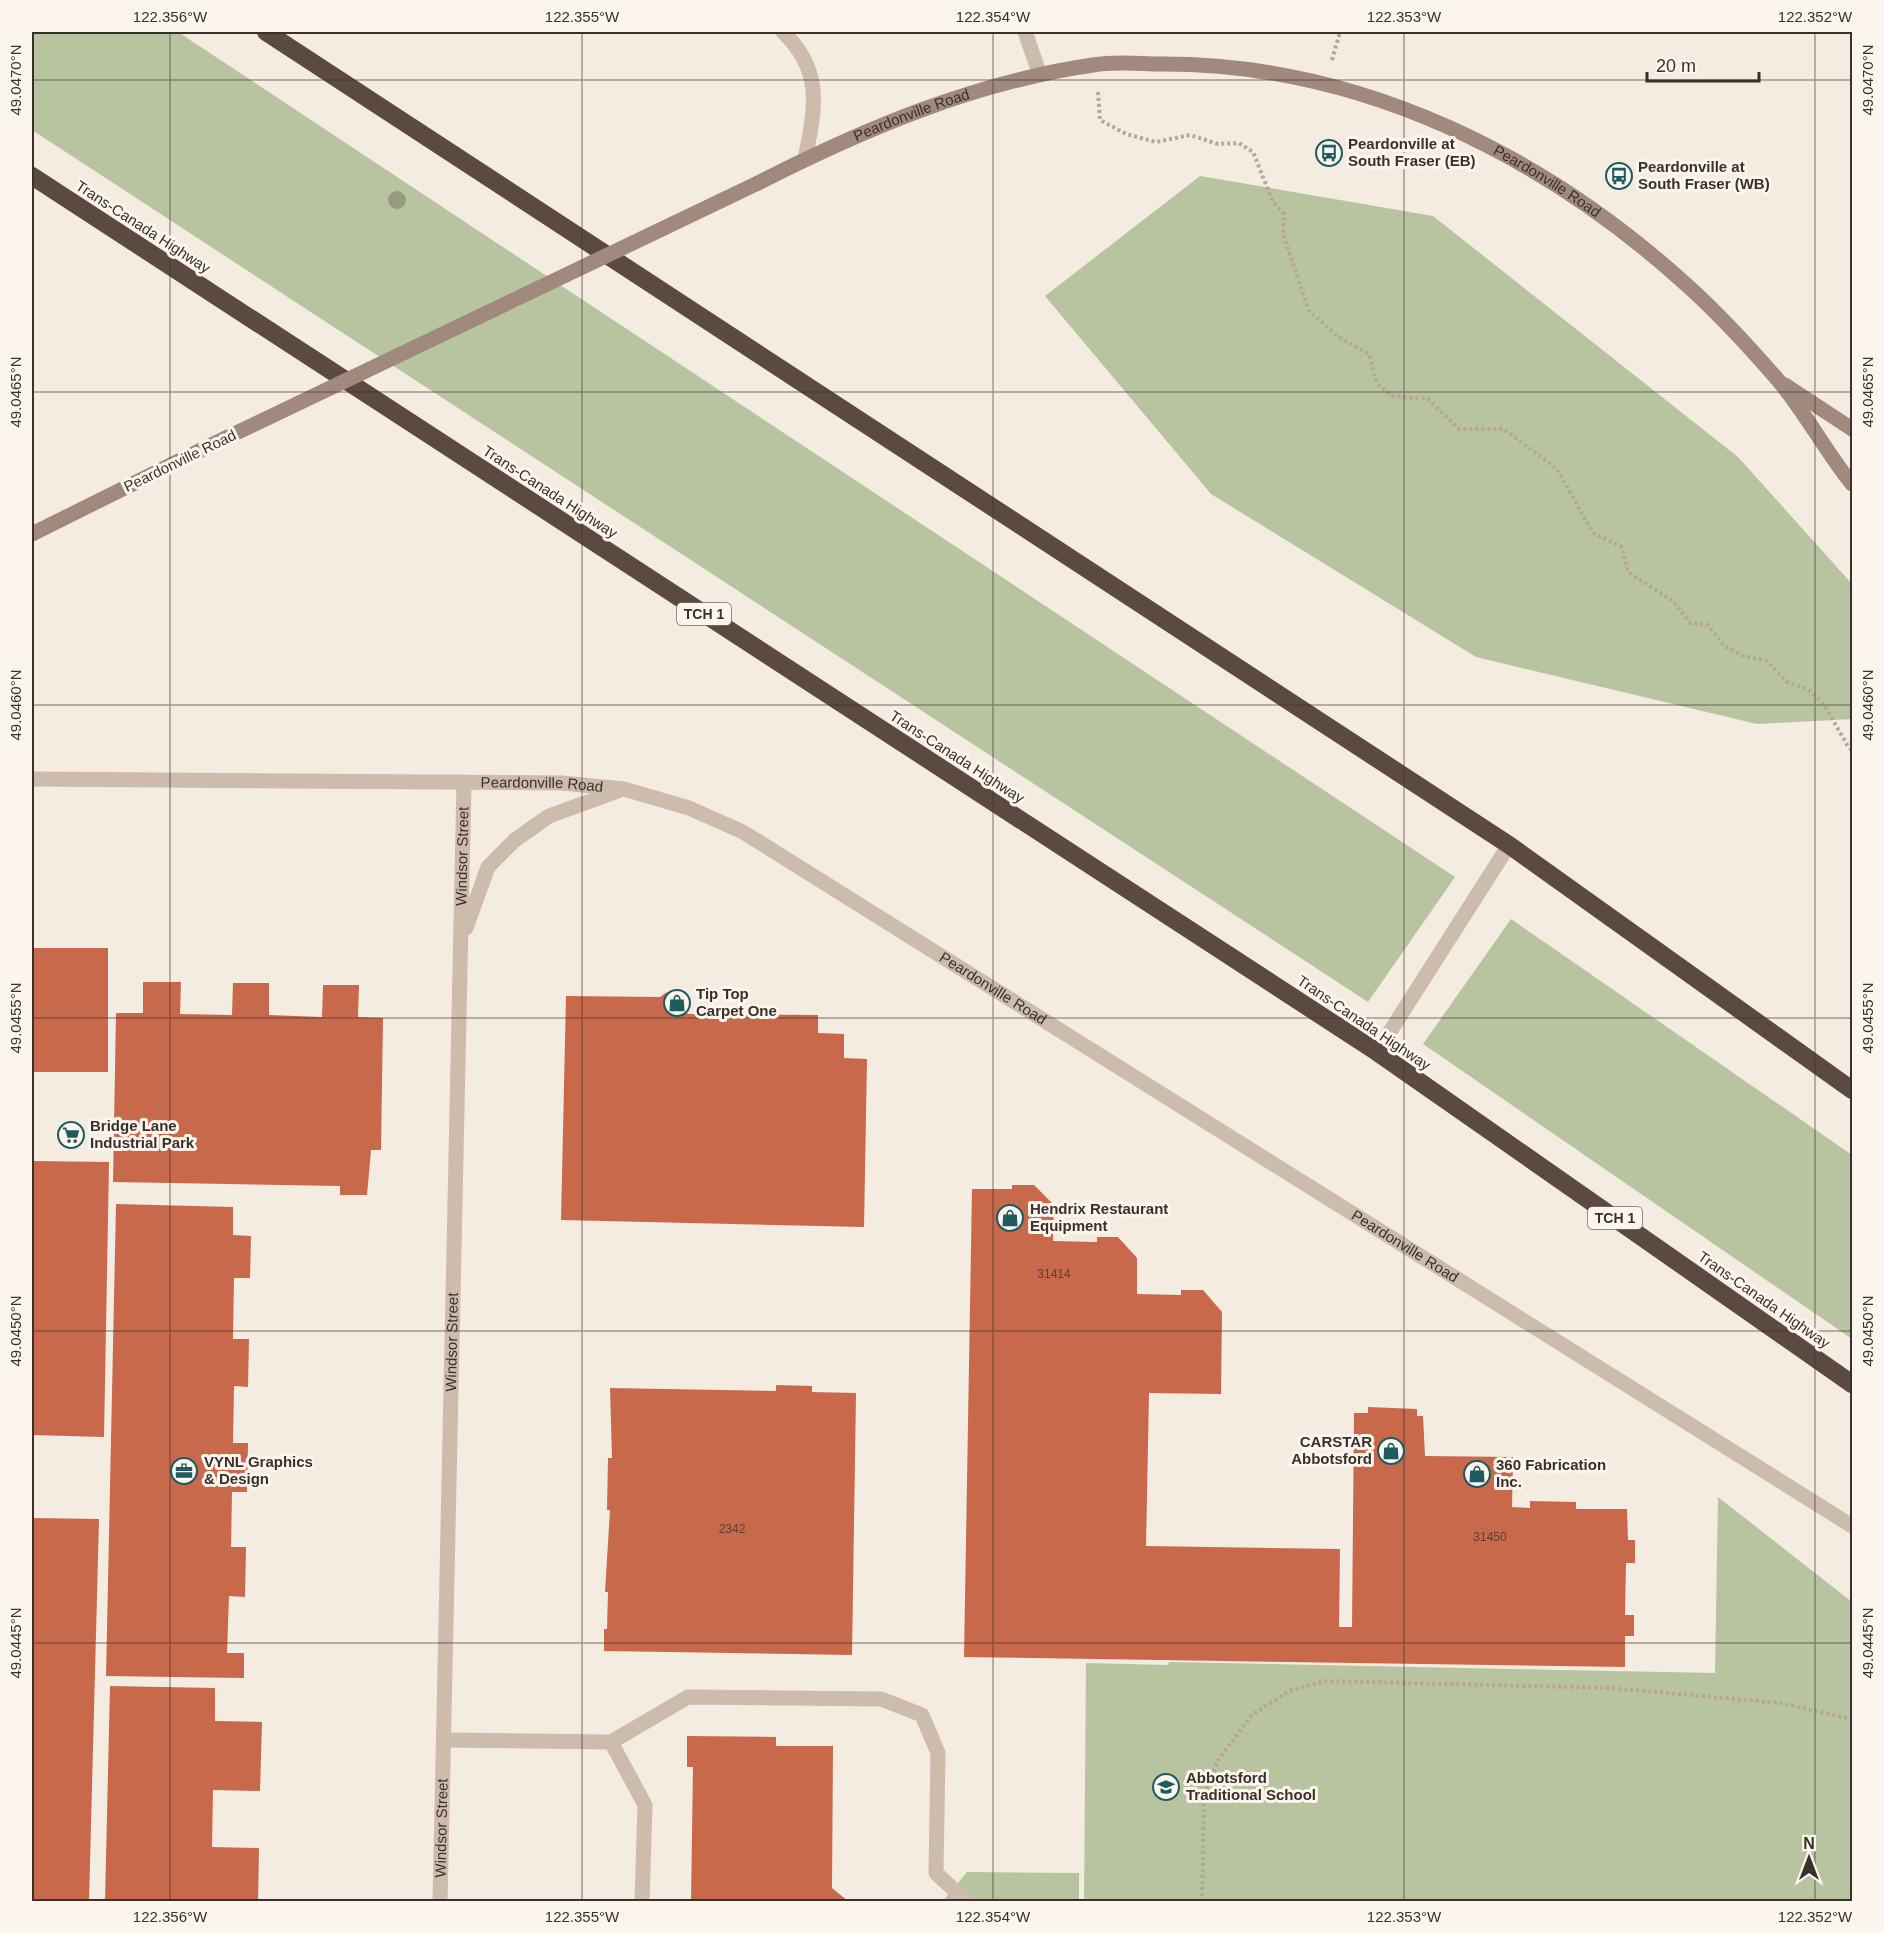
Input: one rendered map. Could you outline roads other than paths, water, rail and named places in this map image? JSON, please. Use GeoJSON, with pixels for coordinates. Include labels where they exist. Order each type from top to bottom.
{"type":"FeatureCollection","features":[{"type":"Feature","properties":{"kind":"highway"},"geometry":{"type":"LineString","coordinates":[[266,32],[1509,845],[1852,1090]]}},
{"type":"Feature","properties":{"kind":"highway","name":"Trans-Canada Highway"},"geometry":{"type":"LineString","coordinates":[[32,176],[1377,1052],[1852,1384]]}},
{"type":"Feature","properties":{"kind":"main road","name":"Peardonville Road"},"geometry":{"type":"LineString","coordinates":[[32,534],[207,447],[805,159],[906,115],[987,87],[1096,64],[1198,64],[1262,70],[1315,80],[1366,94],[1474,137],[1584,202],[1691,289],[1779,382],[1830,458],[1852,484]]}},
{"type":"Feature","properties":{"kind":"main road","name":"Peardonville Road"},"geometry":{"type":"LineString","coordinates":[[1779,382],[1852,429]]}},
{"type":"Feature","properties":{"kind":"street"},"geometry":{"type":"LineString","coordinates":[[783,32],[811,69],[814,112],[805,159]]}},
{"type":"Feature","properties":{"kind":"street"},"geometry":{"type":"LineString","coordinates":[[1025,32],[1040,75]]}},
{"type":"Feature","properties":{"kind":"street","name":"Peardonville Road"},"geometry":{"type":"LineString","coordinates":[[32,779],[562,783],[624,789],[689,808],[743,831],[1852,1526]]}},
{"type":"Feature","properties":{"kind":"street","name":"Windsor Street"},"geometry":{"type":"LineString","coordinates":[[440,1902],[464,783]]}},
{"type":"Feature","properties":{"kind":"street"},"geometry":{"type":"LineString","coordinates":[[462,940],[488,867],[515,840],[549,816],[624,789]]}},
{"type":"Feature","properties":{"kind":"street"},"geometry":{"type":"LineString","coordinates":[[1377,1052],[1509,845]]}},
{"type":"Feature","properties":{"kind":"street"},"geometry":{"type":"LineString","coordinates":[[444,1740],[611,1742],[688,1697],[881,1699],[922,1714],[938,1753],[936,1873],[967,1902]]}},
{"type":"Feature","properties":{"kind":"street"},"geometry":{"type":"LineString","coordinates":[[611,1742],[645,1805],[642,1902]]}},
{"type":"Feature","properties":{"kind":"place","name":"Peardonville at South Fraser (EB)"},"geometry":{"type":"Point","coordinates":[1329,153]}},
{"type":"Feature","properties":{"kind":"place","name":"Peardonville at South Fraser (WB)"},"geometry":{"type":"Point","coordinates":[1619,176]}},
{"type":"Feature","properties":{"kind":"place","name":"Tip Top Carpet One"},"geometry":{"type":"Point","coordinates":[677,1003]}},
{"type":"Feature","properties":{"kind":"place","name":"Bridge Lane Industrial Park"},"geometry":{"type":"Point","coordinates":[71,1135]}},
{"type":"Feature","properties":{"kind":"place","name":"Hendrix Restaurant Equipment"},"geometry":{"type":"Point","coordinates":[1010,1218]}},
{"type":"Feature","properties":{"kind":"place","name":"CARSTAR Abbotsford"},"geometry":{"type":"Point","coordinates":[1391,1451]}},
{"type":"Feature","properties":{"kind":"place","name":"VYNL Graphics & Design"},"geometry":{"type":"Point","coordinates":[184,1471]}},
{"type":"Feature","properties":{"kind":"place","name":"360 Fabrication Inc."},"geometry":{"type":"Point","coordinates":[1477,1474]}},
{"type":"Feature","properties":{"kind":"place","name":"Abbotsford Traditional School"},"geometry":{"type":"Point","coordinates":[1166,1787]}}]}
